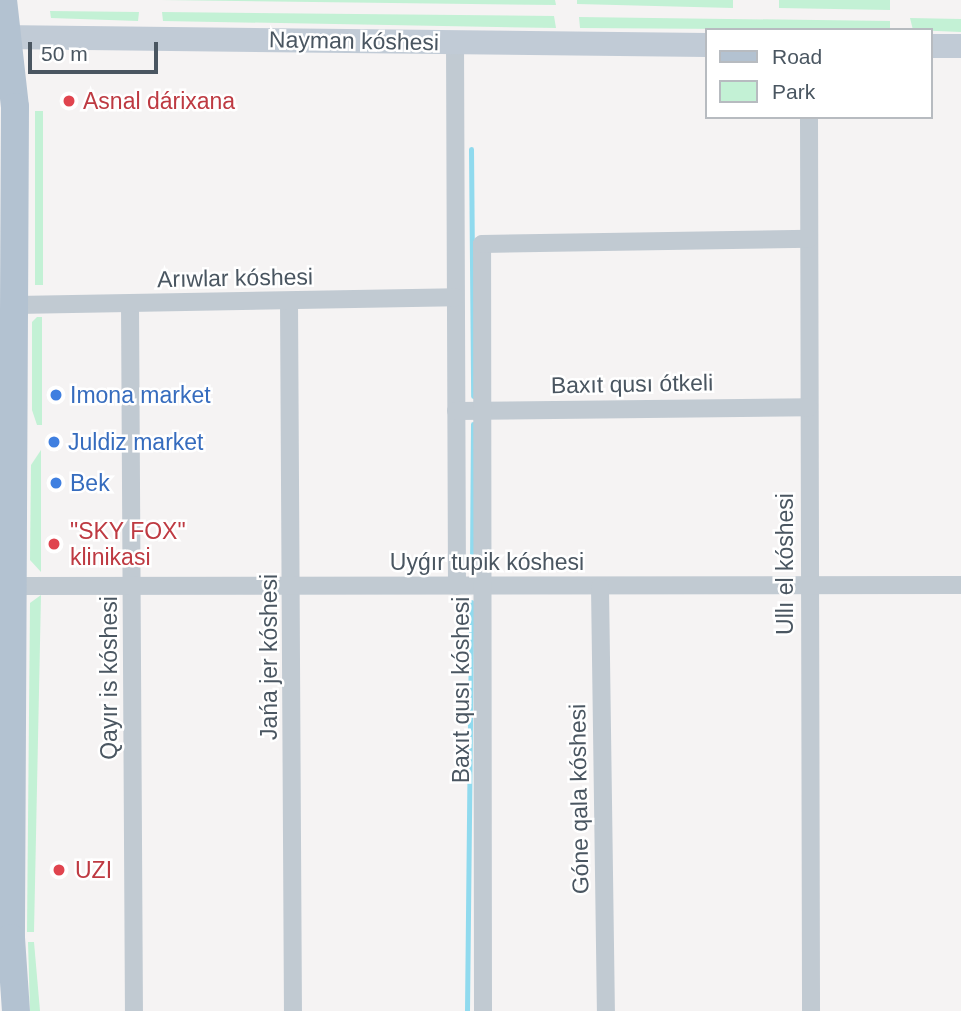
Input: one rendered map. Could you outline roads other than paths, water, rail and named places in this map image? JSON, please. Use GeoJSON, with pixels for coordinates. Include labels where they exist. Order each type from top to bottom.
{"type":"FeatureCollection","features":[{"type":"Feature","properties":{"kind":"main road"},"geometry":{"type":"LineString","coordinates":[[3,0],[5,37],[15,107],[11,938],[16,1011]]}},
{"type":"Feature","properties":{"kind":"main road","name":"Nayman kóshesi"},"geometry":{"type":"LineString","coordinates":[[5,37],[706,45]]}},
{"type":"Feature","properties":{"kind":"main road"},"geometry":{"type":"LineString","coordinates":[[933,46],[961,46]]}},
{"type":"Feature","properties":{"kind":"street","name":"Baxıt qusı kóshesi"},"geometry":{"type":"LineString","coordinates":[[455,42],[457,586]]}},
{"type":"Feature","properties":{"kind":"street","name":"Ullı el kóshesi"},"geometry":{"type":"LineString","coordinates":[[810,119],[811,1011]]}},
{"type":"Feature","properties":{"kind":"street","name":"Baxıt qusı kóshesi"},"geometry":{"type":"LineString","coordinates":[[483,1011],[486,585],[482,244],[809,239]]}},
{"type":"Feature","properties":{"kind":"street","name":"Arıwlar kóshesi"},"geometry":{"type":"LineString","coordinates":[[16,305],[455,297]]}},
{"type":"Feature","properties":{"kind":"street","name":"Jańa jer kóshesi"},"geometry":{"type":"LineString","coordinates":[[289,302],[294,585],[293,1011]]}},
{"type":"Feature","properties":{"kind":"street","name":"Qayır is kóshesi"},"geometry":{"type":"LineString","coordinates":[[131,304],[134,1011]]}},
{"type":"Feature","properties":{"kind":"street","name":"Baxıt qusı ótkeli"},"geometry":{"type":"LineString","coordinates":[[456,411],[809,407]]}},
{"type":"Feature","properties":{"kind":"street","name":"Uyǵır tupik kóshesi"},"geometry":{"type":"LineString","coordinates":[[14,586],[961,585]]}},
{"type":"Feature","properties":{"kind":"street","name":"Góne qala kóshesi"},"geometry":{"type":"LineString","coordinates":[[600,587],[606,1011]]}},
{"type":"Feature","properties":{"kind":"waterway"},"geometry":{"type":"LineString","coordinates":[[471,149],[473,396]]}},
{"type":"Feature","properties":{"kind":"waterway"},"geometry":{"type":"LineString","coordinates":[[472,566],[473,424]]}},
{"type":"Feature","properties":{"kind":"waterway"},"geometry":{"type":"LineString","coordinates":[[467,1011],[471,602]]}},
{"type":"Feature","properties":{"kind":"place","name":"Asnal dárixana"},"geometry":{"type":"Point","coordinates":[69,101]}},
{"type":"Feature","properties":{"kind":"place","name":"Imona market"},"geometry":{"type":"Point","coordinates":[56,395]}},
{"type":"Feature","properties":{"kind":"place","name":"Juldiz market"},"geometry":{"type":"Point","coordinates":[54,442]}},
{"type":"Feature","properties":{"kind":"place","name":"Bek"},"geometry":{"type":"Point","coordinates":[56,483]}},
{"type":"Feature","properties":{"kind":"place","name":"\"SKY FOX\" klinikasi"},"geometry":{"type":"Point","coordinates":[54,544]}},
{"type":"Feature","properties":{"kind":"place","name":"UZI"},"geometry":{"type":"Point","coordinates":[59,870]}}]}
